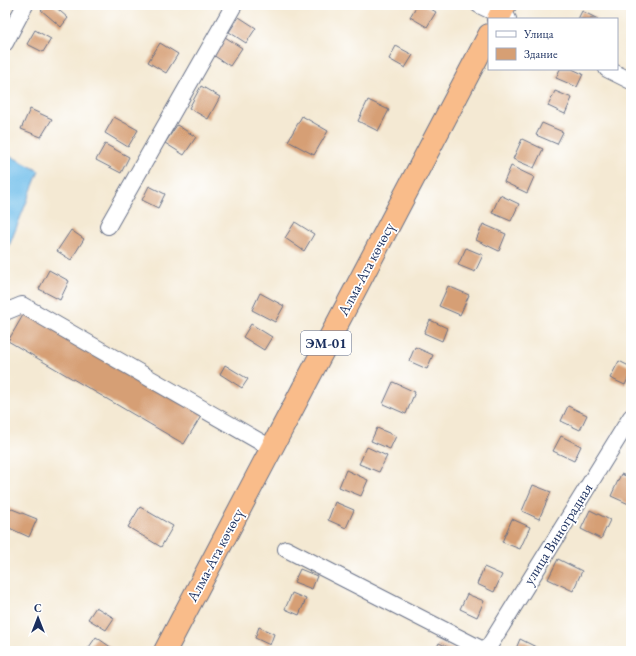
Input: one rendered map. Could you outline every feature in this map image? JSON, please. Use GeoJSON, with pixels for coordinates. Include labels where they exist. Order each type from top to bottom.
{"type":"FeatureCollection","features":[{"type":"Feature","properties":{"kind":"highway","name":"Алма-Ата көчөсү"},"geometry":{"type":"LineString","coordinates":[[165,651],[488,37]]}},
{"type":"Feature","properties":{"kind":"street"},"geometry":{"type":"LineString","coordinates":[[5,44],[25,5]]}},
{"type":"Feature","properties":{"kind":"street"},"geometry":{"type":"LineString","coordinates":[[108,226],[234,5]]}},
{"type":"Feature","properties":{"kind":"street"},"geometry":{"type":"LineString","coordinates":[[479,5],[503,14]]}},
{"type":"Feature","properties":{"kind":"street"},"geometry":{"type":"LineString","coordinates":[[608,70],[631,82]]}},
{"type":"Feature","properties":{"kind":"street"},"geometry":{"type":"LineString","coordinates":[[5,312],[22,305],[271,448]]}},
{"type":"Feature","properties":{"kind":"street","name":"улица Виноградная"},"geometry":{"type":"LineString","coordinates":[[486,651],[631,418]]}},
{"type":"Feature","properties":{"kind":"street"},"geometry":{"type":"LineString","coordinates":[[286,549],[486,651]]}},
{"type":"Feature","properties":{"kind":"water"},"geometry":{"type":"Polygon","coordinates":[[[5,153],[39,171],[5,256],[5,153]]]}},
{"type":"Feature","properties":{"kind":"building"},"geometry":{"type":"Polygon","coordinates":[[[46,5],[53,5],[68,18],[61,27],[41,10],[46,5]]]}},
{"type":"Feature","properties":{"kind":"building"},"geometry":{"type":"Polygon","coordinates":[[[417,5],[424,5],[436,12],[427,27],[410,17],[417,5]]]}},
{"type":"Feature","properties":{"kind":"building"},"geometry":{"type":"Polygon","coordinates":[[[582,11],[596,18],[578,18],[582,11]]]}},
{"type":"Feature","properties":{"kind":"building"},"geometry":{"type":"Polygon","coordinates":[[[239,17],[256,28],[246,43],[229,32],[239,17]]]}},
{"type":"Feature","properties":{"kind":"building"},"geometry":{"type":"Polygon","coordinates":[[[35,30],[51,39],[43,52],[27,44],[35,30]]]}},
{"type":"Feature","properties":{"kind":"building"},"geometry":{"type":"Polygon","coordinates":[[[225,37],[242,48],[230,66],[213,55],[225,37]]]}},
{"type":"Feature","properties":{"kind":"building"},"geometry":{"type":"Polygon","coordinates":[[[160,43],[178,54],[166,73],[148,62],[160,43]]]}},
{"type":"Feature","properties":{"kind":"building"},"geometry":{"type":"Polygon","coordinates":[[[396,46],[413,55],[405,68],[389,59],[396,46]]]}},
{"type":"Feature","properties":{"kind":"building"},"geometry":{"type":"Polygon","coordinates":[[[560,70],[574,70],[583,74],[577,87],[556,78],[560,70]]]}},
{"type":"Feature","properties":{"kind":"building"},"geometry":{"type":"Polygon","coordinates":[[[201,86],[220,97],[208,119],[189,108],[201,86]]]}},
{"type":"Feature","properties":{"kind":"building"},"geometry":{"type":"Polygon","coordinates":[[[555,91],[572,98],[565,114],[548,106],[555,91]]]}},
{"type":"Feature","properties":{"kind":"building"},"geometry":{"type":"Polygon","coordinates":[[[368,100],[389,110],[378,131],[358,121],[368,100]]]}},
{"type":"Feature","properties":{"kind":"building"},"geometry":{"type":"Polygon","coordinates":[[[30,109],[52,119],[41,137],[21,129],[30,109]]]}},
{"type":"Feature","properties":{"kind":"building"},"geometry":{"type":"Polygon","coordinates":[[[302,116],[328,131],[314,155],[288,141],[302,116]]]}},
{"type":"Feature","properties":{"kind":"building"},"geometry":{"type":"Polygon","coordinates":[[[114,117],[138,130],[128,147],[105,133],[114,117]]]}},
{"type":"Feature","properties":{"kind":"building"},"geometry":{"type":"Polygon","coordinates":[[[542,123],[563,132],[557,144],[536,135],[542,123]]]}},
{"type":"Feature","properties":{"kind":"building"},"geometry":{"type":"Polygon","coordinates":[[[177,125],[196,137],[184,155],[165,143],[177,125]]]}},
{"type":"Feature","properties":{"kind":"building"},"geometry":{"type":"Polygon","coordinates":[[[522,139],[543,149],[534,168],[513,159],[522,139]]]}},
{"type":"Feature","properties":{"kind":"building"},"geometry":{"type":"Polygon","coordinates":[[[105,144],[129,157],[121,173],[96,160],[105,144]]]}},
{"type":"Feature","properties":{"kind":"building"},"geometry":{"type":"Polygon","coordinates":[[[511,166],[534,177],[527,193],[504,182],[511,166]]]}},
{"type":"Feature","properties":{"kind":"building"},"geometry":{"type":"Polygon","coordinates":[[[149,186],[165,194],[158,208],[142,200],[149,186]]]}},
{"type":"Feature","properties":{"kind":"building"},"geometry":{"type":"Polygon","coordinates":[[[500,195],[519,204],[511,221],[492,213],[500,195]]]}},
{"type":"Feature","properties":{"kind":"building"},"geometry":{"type":"Polygon","coordinates":[[[295,222],[314,234],[304,251],[285,238],[295,222]]]}},
{"type":"Feature","properties":{"kind":"building"},"geometry":{"type":"Polygon","coordinates":[[[483,224],[506,234],[499,251],[476,240],[483,224]]]}},
{"type":"Feature","properties":{"kind":"building"},"geometry":{"type":"Polygon","coordinates":[[[71,230],[84,239],[71,260],[57,251],[71,230]]]}},
{"type":"Feature","properties":{"kind":"building"},"geometry":{"type":"Polygon","coordinates":[[[466,248],[483,255],[475,272],[458,265],[466,248]]]}},
{"type":"Feature","properties":{"kind":"building"},"geometry":{"type":"Polygon","coordinates":[[[49,270],[69,281],[60,300],[39,289],[49,270]]]}},
{"type":"Feature","properties":{"kind":"building"},"geometry":{"type":"Polygon","coordinates":[[[448,286],[469,295],[460,315],[439,306],[448,286]]]}},
{"type":"Feature","properties":{"kind":"building"},"geometry":{"type":"Polygon","coordinates":[[[260,293],[284,306],[275,322],[252,310],[260,293]]]}},
{"type":"Feature","properties":{"kind":"building"},"geometry":{"type":"Polygon","coordinates":[[[26,310],[203,413],[184,444],[8,341],[26,310]]]}},
{"type":"Feature","properties":{"kind":"building"},"geometry":{"type":"Polygon","coordinates":[[[430,320],[447,328],[442,341],[424,333],[430,320]]]}},
{"type":"Feature","properties":{"kind":"building"},"geometry":{"type":"Polygon","coordinates":[[[251,324],[272,337],[264,350],[243,337],[251,324]]]}},
{"type":"Feature","properties":{"kind":"building"},"geometry":{"type":"Polygon","coordinates":[[[415,347],[433,355],[427,369],[409,361],[415,347]]]}},
{"type":"Feature","properties":{"kind":"building"},"geometry":{"type":"Polygon","coordinates":[[[619,361],[631,367],[631,372],[625,385],[610,378],[619,361]]]}},
{"type":"Feature","properties":{"kind":"building"},"geometry":{"type":"Polygon","coordinates":[[[225,365],[248,379],[242,388],[220,374],[225,365]]]}},
{"type":"Feature","properties":{"kind":"building"},"geometry":{"type":"Polygon","coordinates":[[[393,382],[415,392],[406,414],[383,404],[393,382]]]}},
{"type":"Feature","properties":{"kind":"building"},"geometry":{"type":"Polygon","coordinates":[[[568,406],[587,415],[580,430],[561,421],[568,406]]]}},
{"type":"Feature","properties":{"kind":"building"},"geometry":{"type":"Polygon","coordinates":[[[377,428],[396,436],[390,449],[371,441],[377,428]]]}},
{"type":"Feature","properties":{"kind":"building"},"geometry":{"type":"Polygon","coordinates":[[[561,436],[581,446],[574,461],[553,451],[561,436]]]}},
{"type":"Feature","properties":{"kind":"building"},"geometry":{"type":"Polygon","coordinates":[[[367,447],[387,456],[379,472],[359,464],[367,447]]]}},
{"type":"Feature","properties":{"kind":"building"},"geometry":{"type":"Polygon","coordinates":[[[346,470],[368,480],[361,496],[339,487],[346,470]]]}},
{"type":"Feature","properties":{"kind":"building"},"geometry":{"type":"Polygon","coordinates":[[[621,474],[631,478],[631,505],[611,496],[621,474]]]}},
{"type":"Feature","properties":{"kind":"building"},"geometry":{"type":"Polygon","coordinates":[[[533,485],[551,492],[539,519],[522,511],[533,485]]]}},
{"type":"Feature","properties":{"kind":"building"},"geometry":{"type":"Polygon","coordinates":[[[335,502],[354,510],[346,528],[328,520],[335,502]]]}},
{"type":"Feature","properties":{"kind":"building"},"geometry":{"type":"Polygon","coordinates":[[[7,507],[37,519],[29,537],[5,526],[5,511],[7,507]]]}},
{"type":"Feature","properties":{"kind":"building"},"geometry":{"type":"Polygon","coordinates":[[[140,507],[173,526],[161,547],[128,527],[140,507]]]}},
{"type":"Feature","properties":{"kind":"building"},"geometry":{"type":"Polygon","coordinates":[[[590,510],[610,520],[601,539],[581,529],[590,510]]]}},
{"type":"Feature","properties":{"kind":"building"},"geometry":{"type":"Polygon","coordinates":[[[512,519],[530,527],[520,549],[502,542],[512,519]]]}},
{"type":"Feature","properties":{"kind":"building"},"geometry":{"type":"Polygon","coordinates":[[[558,559],[582,571],[573,591],[548,579],[558,559]]]}},
{"type":"Feature","properties":{"kind":"building"},"geometry":{"type":"Polygon","coordinates":[[[484,567],[502,575],[494,592],[477,584],[484,567]]]}},
{"type":"Feature","properties":{"kind":"building"},"geometry":{"type":"Polygon","coordinates":[[[300,569],[317,576],[312,589],[294,582],[300,569]]]}},
{"type":"Feature","properties":{"kind":"building"},"geometry":{"type":"Polygon","coordinates":[[[292,593],[306,599],[299,615],[285,609],[292,593]]]}},
{"type":"Feature","properties":{"kind":"building"},"geometry":{"type":"Polygon","coordinates":[[[467,594],[484,601],[477,617],[460,609],[467,594]]]}},
{"type":"Feature","properties":{"kind":"building"},"geometry":{"type":"Polygon","coordinates":[[[96,607],[114,618],[106,630],[88,619],[96,607]]]}},
{"type":"Feature","properties":{"kind":"building"},"geometry":{"type":"Polygon","coordinates":[[[259,627],[274,634],[270,645],[255,638],[259,627]]]}},
{"type":"Feature","properties":{"kind":"building"},"geometry":{"type":"Polygon","coordinates":[[[96,637],[112,648],[110,651],[87,650],[96,637]]]}},
{"type":"Feature","properties":{"kind":"building"},"geometry":{"type":"Polygon","coordinates":[[[520,639],[544,651],[515,651],[520,639]]]}},
{"type":"Feature","properties":{"kind":"building"},"geometry":{"type":"Polygon","coordinates":[[[439,643],[456,651],[435,651],[439,643]]]}}]}
